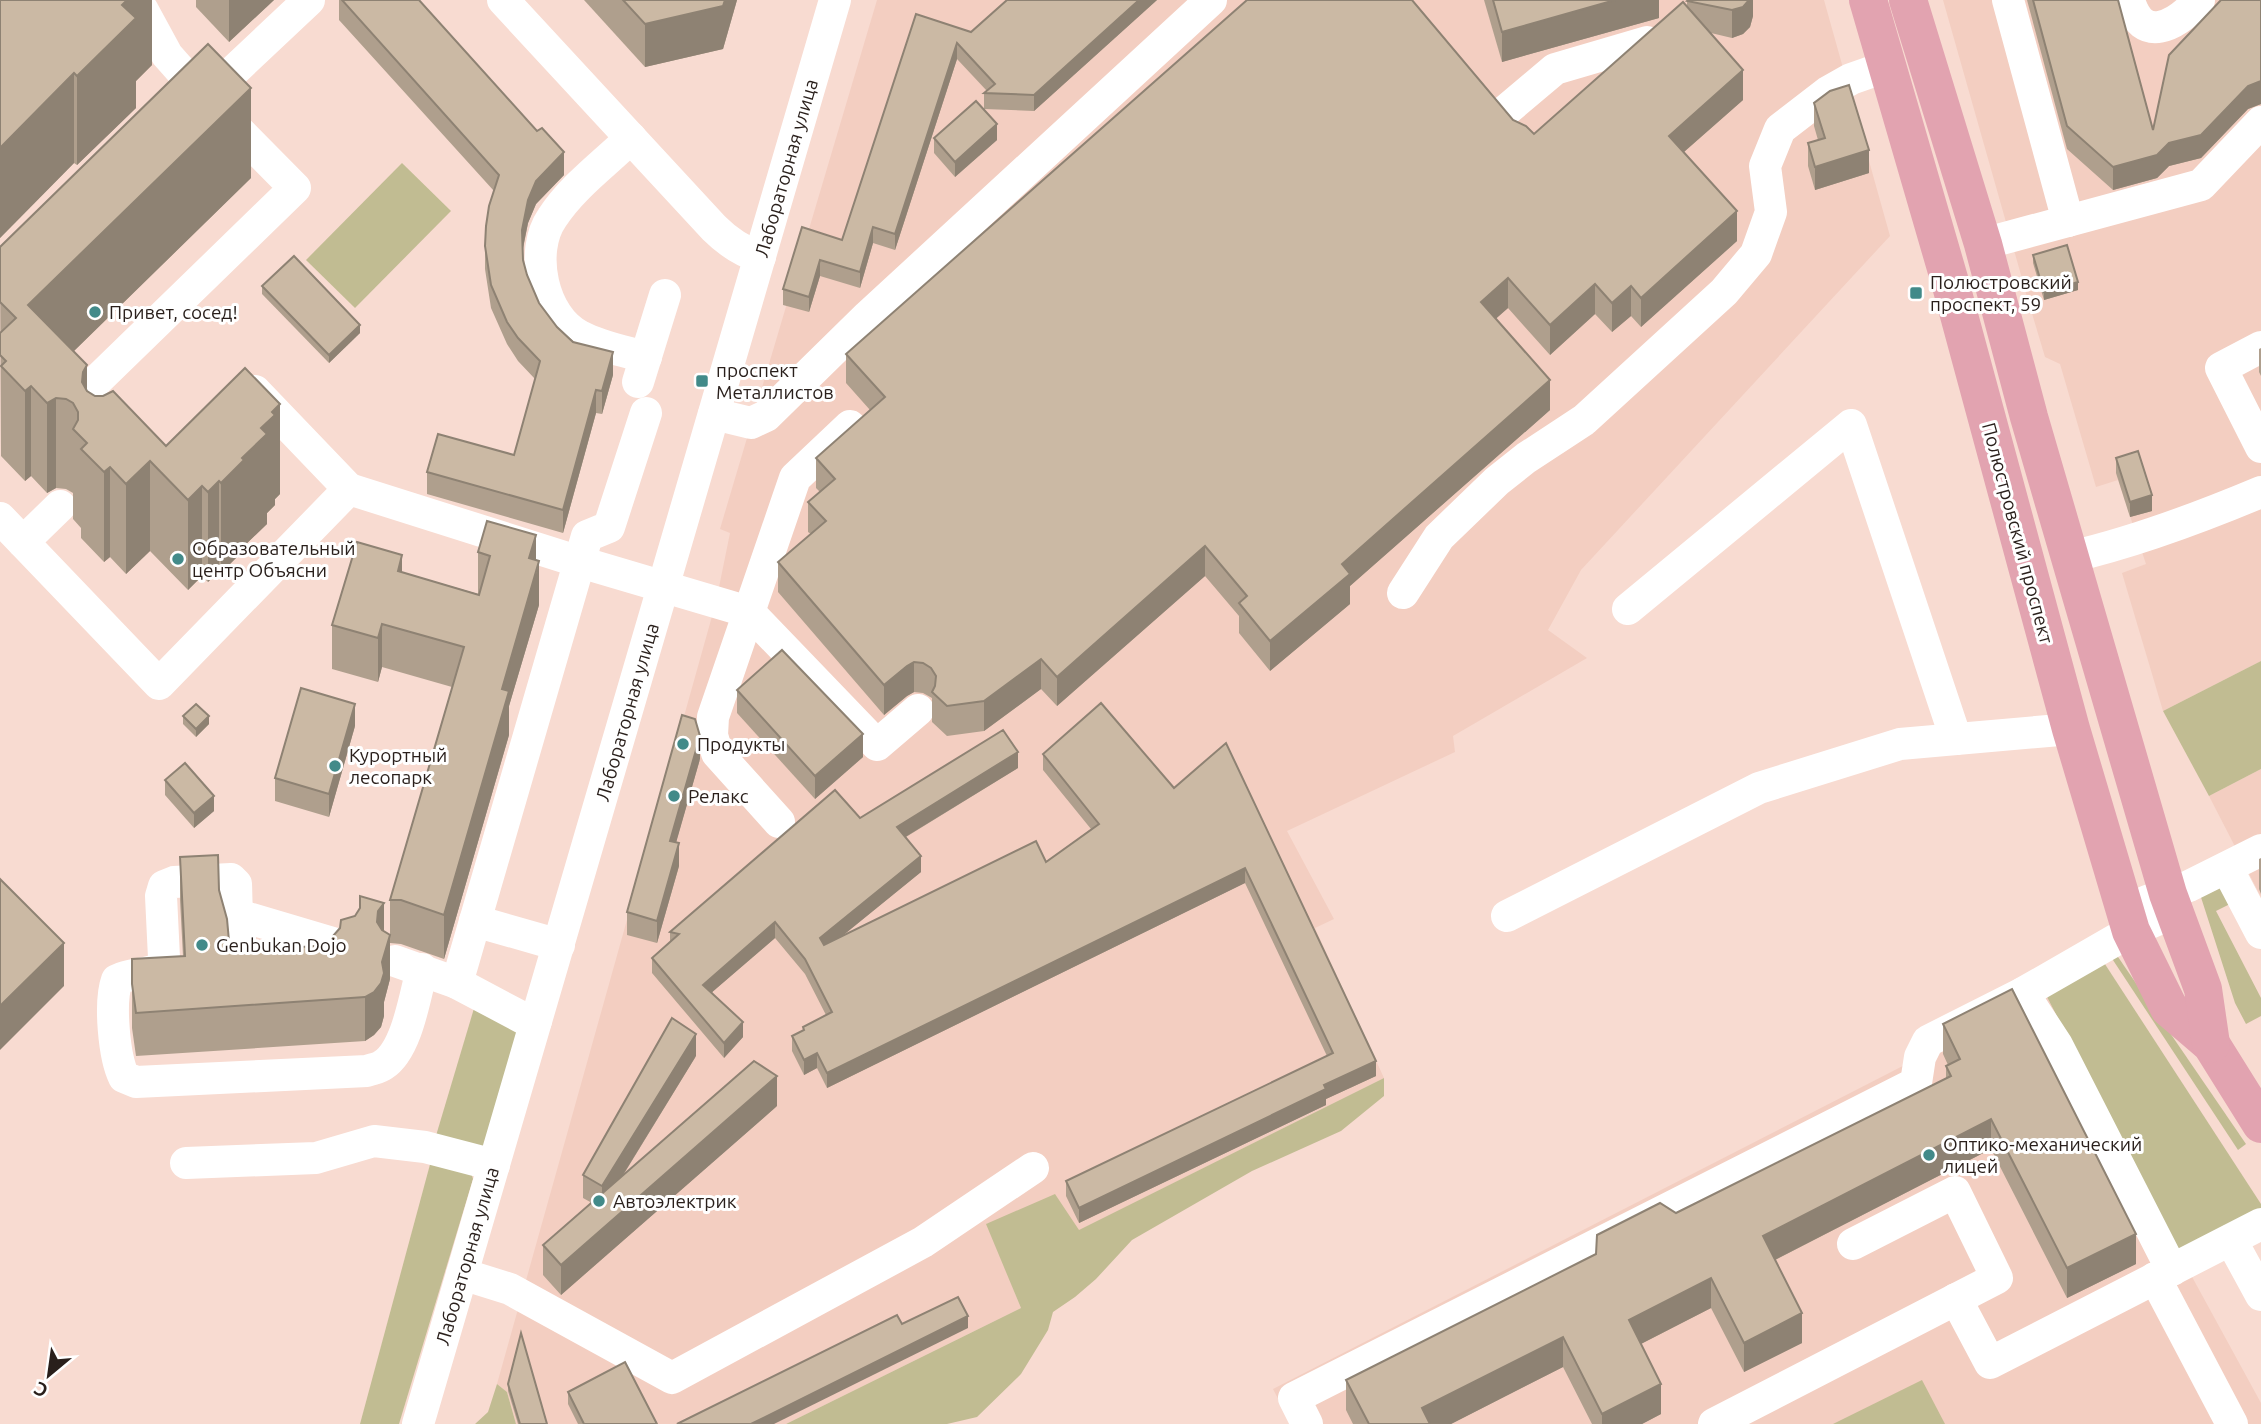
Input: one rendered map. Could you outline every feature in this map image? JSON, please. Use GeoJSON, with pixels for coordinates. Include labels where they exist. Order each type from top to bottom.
{"type":"FeatureCollection","features":[{"type":"Feature","properties":{"kind":"main road","name":"Полюстровский проспект"},"geometry":{"type":"LineString","coordinates":[[1868,0],[1990,429],[2071,729],[2127,920],[2169,1008],[2211,1044],[2261,1124]]}},
{"type":"Feature","properties":{"kind":"main road","name":"Полюстровский проспект"},"geometry":{"type":"LineString","coordinates":[[1908,0],[1983,244],[2029,417],[2172,903],[2203,989],[2211,1044]]}},
{"type":"Feature","properties":{"kind":"main road"},"geometry":{"type":"LineString","coordinates":[[1990,429],[2029,417]]}},
{"type":"Feature","properties":{"kind":"street"},"geometry":{"type":"LineString","coordinates":[[120,449],[130,440],[83,393],[295,188],[189,93],[142,9],[133,0]]}},
{"type":"Feature","properties":{"kind":"street"},"geometry":{"type":"LineString","coordinates":[[189,93],[309,0]]}},
{"type":"Feature","properties":{"kind":"street"},"geometry":{"type":"LineString","coordinates":[[503,0],[729,243],[760,257]]}},
{"type":"Feature","properties":{"kind":"street","name":"Лабораторная улица"},"geometry":{"type":"LineString","coordinates":[[418,1424],[835,0]]}},
{"type":"Feature","properties":{"kind":"street"},"geometry":{"type":"LineString","coordinates":[[714,414],[751,422],[766,416],[869,316],[1211,0]]}},
{"type":"Feature","properties":{"kind":"street"},"geometry":{"type":"LineString","coordinates":[[2008,0],[2068,221]]}},
{"type":"Feature","properties":{"kind":"street"},"geometry":{"type":"LineString","coordinates":[[2129,0],[2133,14],[2143,24],[2154,27],[2168,26],[2186,15],[2199,0]]}},
{"type":"Feature","properties":{"kind":"street"},"geometry":{"type":"LineString","coordinates":[[1504,111],[1555,69],[1647,42]]}},
{"type":"Feature","properties":{"kind":"street"},"geometry":{"type":"LineString","coordinates":[[1403,593],[1439,537],[1497,481],[1526,458],[1584,420],[1724,292],[1756,254],[1771,212],[1765,166],[1780,129],[1828,92],[1851,79],[1888,66]]}},
{"type":"Feature","properties":{"kind":"street"},"geometry":{"type":"LineString","coordinates":[[1983,244],[2201,185],[2261,122]]}},
{"type":"Feature","properties":{"kind":"street"},"geometry":{"type":"LineString","coordinates":[[631,138],[562,203],[550,220],[541,244],[542,270],[547,294],[558,316],[577,335],[642,370],[665,295]]}},
{"type":"Feature","properties":{"kind":"street"},"geometry":{"type":"LineString","coordinates":[[2261,347],[2221,368],[2261,447]]}},
{"type":"Feature","properties":{"kind":"street"},"geometry":{"type":"LineString","coordinates":[[226,420],[256,391],[349,489],[749,612],[877,745],[918,710]]}},
{"type":"Feature","properties":{"kind":"street"},"geometry":{"type":"LineString","coordinates":[[457,983],[587,536],[609,527],[646,413]]}},
{"type":"Feature","properties":{"kind":"street"},"geometry":{"type":"LineString","coordinates":[[1628,609],[1851,425],[1956,739]]}},
{"type":"Feature","properties":{"kind":"street"},"geometry":{"type":"LineString","coordinates":[[779,822],[717,753],[712,735],[713,717],[795,478],[850,426]]}},
{"type":"Feature","properties":{"kind":"street"},"geometry":{"type":"LineString","coordinates":[[0,518],[159,684],[349,489]]}},
{"type":"Feature","properties":{"kind":"street"},"geometry":{"type":"LineString","coordinates":[[2070,557],[2097,551],[2207,515],[2261,492]]}},
{"type":"Feature","properties":{"kind":"street"},"geometry":{"type":"LineString","coordinates":[[23,542],[60,506]]}},
{"type":"Feature","properties":{"kind":"street"},"geometry":{"type":"LineString","coordinates":[[1507,916],[1759,788],[1900,744],[2071,729]]}},
{"type":"Feature","properties":{"kind":"street"},"geometry":{"type":"LineString","coordinates":[[1307,1424],[1294,1398],[1916,1083],[1920,1057],[1928,1041],[2022,993],[2127,920],[2172,903],[2261,850]]}},
{"type":"Feature","properties":{"kind":"street"},"geometry":{"type":"LineString","coordinates":[[2227,868],[2261,933]]}},
{"type":"Feature","properties":{"kind":"street"},"geometry":{"type":"LineString","coordinates":[[237,915],[329,956],[260,968],[247,963],[240,951],[237,915],[236,884],[232,878],[174,882],[164,887],[161,896],[164,958],[160,968],[152,973],[129,974],[117,980],[113,992],[118,1066],[124,1077],[136,1082],[367,1071],[383,1065],[395,1053],[404,1036],[409,965],[457,983],[523,1018],[536,1021]]}},
{"type":"Feature","properties":{"kind":"street"},"geometry":{"type":"LineString","coordinates":[[475,921],[559,945]]}},
{"type":"Feature","properties":{"kind":"street"},"geometry":{"type":"LineString","coordinates":[[2022,993],[2057,1045],[2232,1424]]}},
{"type":"Feature","properties":{"kind":"street"},"geometry":{"type":"LineString","coordinates":[[186,1163],[316,1158],[374,1141],[425,1147],[494,1165]]}},
{"type":"Feature","properties":{"kind":"street"},"geometry":{"type":"LineString","coordinates":[[462,1274],[510,1289],[672,1378],[923,1242],[1033,1168]]}},
{"type":"Feature","properties":{"kind":"street"},"geometry":{"type":"LineString","coordinates":[[1714,1424],[1997,1278],[1955,1192],[1853,1244]]}},
{"type":"Feature","properties":{"kind":"street"},"geometry":{"type":"LineString","coordinates":[[1956,1299],[1990,1363],[2261,1224]]}},
{"type":"Feature","properties":{"kind":"street"},"geometry":{"type":"LineString","coordinates":[[2231,1240],[2261,1295]]}},
{"type":"Feature","properties":{"kind":"shaded area"},"geometry":{"type":"Polygon","coordinates":[[[877,0],[1824,0],[1890,236],[1581,570],[1548,630],[1587,658],[1453,736],[1455,752],[1287,831],[1334,919],[1315,928],[1384,1078],[1078,1231],[987,1223],[1021,1308],[786,1424],[516,1424],[507,1392],[497,1384],[716,602],[730,533],[720,529],[877,0]]]}},
{"type":"Feature","properties":{"kind":"shaded area"},"geometry":{"type":"Polygon","coordinates":[[[1943,0],[2261,0],[2261,661],[2163,711],[2122,573],[2146,564],[2118,480],[2096,487],[2060,364],[2045,357],[2025,290],[2031,288],[2029,281],[2023,282],[1943,0]]]}},
{"type":"Feature","properties":{"kind":"shaded area"},"geometry":{"type":"Polygon","coordinates":[[[402,163],[451,211],[355,308],[306,260],[402,163]]]}},
{"type":"Feature","properties":{"kind":"shaded area"},"geometry":{"type":"Polygon","coordinates":[[[2261,661],[2261,769],[2209,796],[2163,711],[2261,661]]]}},
{"type":"Feature","properties":{"kind":"shaded area"},"geometry":{"type":"Polygon","coordinates":[[[2261,769],[2261,897],[2209,796],[2261,769]]]}},
{"type":"Feature","properties":{"kind":"shaded area"},"geometry":{"type":"Polygon","coordinates":[[[2217,879],[2238,900],[2216,911],[2261,998],[2261,1016],[2246,1024],[2235,1003],[2198,888],[2217,879]]]}},
{"type":"Feature","properties":{"kind":"shaded area"},"geometry":{"type":"Polygon","coordinates":[[[2109,954],[2116,954],[2246,1144],[2238,1150],[2109,954]]]}},
{"type":"Feature","properties":{"kind":"shaded area"},"geometry":{"type":"Polygon","coordinates":[[[2101,958],[2261,1204],[2261,1210],[2179,1253],[2045,993],[2101,958]]]}},
{"type":"Feature","properties":{"kind":"shaded area","name":"Оптико-механический лицей"},"geometry":{"type":"Polygon","coordinates":[[[2045,993],[2179,1253],[2261,1403],[2261,1424],[1291,1424],[1273,1389],[2045,993]]]}},
{"type":"Feature","properties":{"kind":"shaded area"},"geometry":{"type":"Polygon","coordinates":[[[475,1005],[523,1030],[483,1148],[435,1139],[475,1005]]]}},
{"type":"Feature","properties":{"kind":"shaded area"},"geometry":{"type":"Polygon","coordinates":[[[1384,1078],[1384,1096],[1341,1131],[1252,1171],[1132,1240],[1096,1279],[1053,1312],[1048,1330],[1021,1374],[977,1417],[947,1424],[786,1424],[1021,1308],[986,1224],[1055,1194],[1079,1230],[1384,1078]]]}},
{"type":"Feature","properties":{"kind":"shaded area"},"geometry":{"type":"Polygon","coordinates":[[[432,1157],[469,1165],[473,1179],[399,1424],[360,1424],[432,1157]]]}},
{"type":"Feature","properties":{"kind":"shaded area"},"geometry":{"type":"Polygon","coordinates":[[[1922,1380],[1945,1424],[1833,1424],[1922,1380]]]}},
{"type":"Feature","properties":{"kind":"shaded area"},"geometry":{"type":"Polygon","coordinates":[[[497,1384],[507,1392],[516,1424],[475,1424],[488,1412],[497,1384]]]}},
{"type":"Feature","properties":{"kind":"building"},"geometry":{"type":"Polygon","coordinates":[[[0,0],[127,0],[122,5],[136,18],[77,76],[74,73],[0,148],[0,0]]]}},
{"type":"Feature","properties":{"kind":"building"},"geometry":{"type":"Polygon","coordinates":[[[342,0],[419,0],[537,131],[542,128],[564,152],[536,181],[528,200],[522,230],[523,260],[539,303],[557,327],[573,342],[613,352],[602,391],[596,390],[563,510],[427,472],[438,434],[514,455],[540,361],[507,322],[491,285],[485,246],[486,226],[499,175],[342,0]]]}},
{"type":"Feature","properties":{"kind":"building"},"geometry":{"type":"Polygon","coordinates":[[[623,0],[725,0],[723,6],[645,24],[623,0]]]}},
{"type":"Feature","properties":{"kind":"building"},"geometry":{"type":"Polygon","coordinates":[[[1007,0],[1139,0],[1034,95],[984,93],[995,84],[957,43],[895,234],[873,227],[860,272],[820,260],[809,297],[783,289],[802,227],[842,240],[916,14],[971,32],[1007,0]]]}},
{"type":"Feature","properties":{"kind":"building"},"geometry":{"type":"Polygon","coordinates":[[[1247,0],[1412,0],[1513,120],[1526,126],[1534,134],[1683,2],[1743,70],[1669,136],[1737,211],[1641,298],[1631,286],[1612,303],[1595,284],[1550,325],[1508,278],[1481,302],[1550,380],[1342,564],[1350,574],[1270,641],[1239,603],[1247,596],[1205,546],[1057,677],[1041,659],[984,701],[947,706],[932,692],[936,676],[931,668],[923,663],[914,662],[884,685],[778,562],[826,521],[808,502],[835,479],[816,458],[885,397],[846,354],[1247,0]]]}},
{"type":"Feature","properties":{"kind":"building"},"geometry":{"type":"Polygon","coordinates":[[[1493,0],[1615,0],[1502,32],[1493,0]]]}},
{"type":"Feature","properties":{"kind":"building"},"geometry":{"type":"Polygon","coordinates":[[[1688,0],[1749,0],[1743,7],[1732,10],[1688,0]]]}},
{"type":"Feature","properties":{"kind":"building"},"geometry":{"type":"Polygon","coordinates":[[[2033,0],[2118,0],[2153,130],[2169,55],[2221,0],[2261,0],[2261,81],[2248,86],[2201,135],[2169,143],[2157,155],[2113,167],[2067,126],[2033,0]]]}},
{"type":"Feature","properties":{"kind":"building"},"geometry":{"type":"Polygon","coordinates":[[[208,44],[251,88],[28,305],[87,365],[82,382],[87,391],[95,396],[103,396],[113,391],[166,446],[245,368],[280,404],[272,412],[275,415],[261,428],[267,434],[242,458],[244,460],[221,483],[219,481],[208,492],[202,486],[188,500],[150,461],[126,484],[110,467],[104,472],[81,449],[87,443],[73,429],[78,420],[78,412],[73,403],[56,398],[47,403],[31,386],[25,391],[1,366],[6,361],[0,355],[0,333],[16,318],[0,302],[0,247],[208,44]]]}},
{"type":"Feature","properties":{"kind":"building"},"geometry":{"type":"Polygon","coordinates":[[[1849,85],[1869,150],[1815,167],[1808,143],[1825,138],[1814,103],[1830,91],[1849,85]]]}},
{"type":"Feature","properties":{"kind":"building"},"geometry":{"type":"Polygon","coordinates":[[[976,101],[997,124],[955,162],[934,138],[976,101]]]}},
{"type":"Feature","properties":{"kind":"building"},"geometry":{"type":"Polygon","coordinates":[[[2067,245],[2078,282],[2044,292],[2033,255],[2067,245]]]}},
{"type":"Feature","properties":{"kind":"building"},"geometry":{"type":"Polygon","coordinates":[[[294,256],[360,325],[329,355],[262,286],[294,256]]]}},
{"type":"Feature","properties":{"kind":"building"},"geometry":{"type":"Polygon","coordinates":[[[2138,451],[2152,495],[2130,502],[2116,458],[2138,451]]]}},
{"type":"Feature","properties":{"kind":"building"},"geometry":{"type":"Polygon","coordinates":[[[487,521],[536,535],[529,558],[539,561],[502,689],[509,691],[444,915],[401,900],[390,900],[464,647],[382,624],[378,638],[332,625],[357,542],[402,555],[398,571],[479,595],[490,556],[478,552],[487,521]]]}},
{"type":"Feature","properties":{"kind":"building"},"geometry":{"type":"Polygon","coordinates":[[[782,650],[863,734],[815,776],[737,690],[782,650]]]}},
{"type":"Feature","properties":{"kind":"building"},"geometry":{"type":"Polygon","coordinates":[[[301,688],[355,704],[329,794],[275,778],[301,688]]]}},
{"type":"Feature","properties":{"kind":"building"},"geometry":{"type":"Polygon","coordinates":[[[1101,703],[1174,788],[1226,743],[1376,1061],[1324,1085],[1326,1089],[1079,1208],[1066,1181],[1333,1053],[1245,868],[827,1073],[817,1053],[804,1060],[792,1036],[832,1012],[805,959],[775,922],[703,985],[743,1022],[724,1043],[652,958],[679,934],[670,932],[835,790],[860,818],[1003,730],[1018,752],[897,827],[921,856],[820,938],[824,945],[1036,841],[1046,862],[1099,824],[1043,754],[1101,703]]]}},
{"type":"Feature","properties":{"kind":"building"},"geometry":{"type":"Polygon","coordinates":[[[196,704],[209,716],[196,729],[183,716],[196,704]]]}},
{"type":"Feature","properties":{"kind":"building"},"geometry":{"type":"Polygon","coordinates":[[[682,715],[695,719],[700,736],[670,841],[679,843],[657,921],[627,912],[682,715]]]}},
{"type":"Feature","properties":{"kind":"building"},"geometry":{"type":"Polygon","coordinates":[[[185,763],[214,796],[194,813],[165,780],[185,763]]]}},
{"type":"Feature","properties":{"kind":"building"},"geometry":{"type":"Polygon","coordinates":[[[218,855],[219,890],[227,919],[230,952],[330,945],[340,928],[341,920],[355,916],[360,908],[360,896],[384,903],[378,911],[377,922],[382,930],[390,935],[382,962],[384,973],[374,992],[365,997],[136,1013],[132,959],[185,956],[180,857],[218,855]]]}},
{"type":"Feature","properties":{"kind":"building"},"geometry":{"type":"Polygon","coordinates":[[[0,879],[64,943],[0,1006],[0,879]]]}},
{"type":"Feature","properties":{"kind":"building"},"geometry":{"type":"Polygon","coordinates":[[[2012,989],[2136,1234],[2067,1268],[1991,1119],[1763,1236],[1802,1313],[1744,1343],[1711,1278],[1629,1320],[1661,1384],[1602,1414],[1563,1337],[1422,1408],[1430,1424],[1369,1424],[1346,1380],[1596,1254],[1597,1235],[1660,1203],[1676,1213],[1951,1076],[1946,1066],[1960,1059],[1943,1024],[2012,989]]]}},
{"type":"Feature","properties":{"kind":"building"},"geometry":{"type":"Polygon","coordinates":[[[672,1018],[696,1034],[602,1186],[583,1175],[672,1018]]]}},
{"type":"Feature","properties":{"kind":"building"},"geometry":{"type":"Polygon","coordinates":[[[754,1061],[777,1076],[561,1265],[543,1245],[754,1061]]]}},
{"type":"Feature","properties":{"kind":"building"},"geometry":{"type":"Polygon","coordinates":[[[958,1297],[968,1316],[751,1424],[677,1424],[897,1315],[902,1324],[958,1297]]]}},
{"type":"Feature","properties":{"kind":"building"},"geometry":{"type":"Polygon","coordinates":[[[521,1333],[547,1424],[520,1424],[508,1384],[521,1333]]]}},
{"type":"Feature","properties":{"kind":"building"},"geometry":{"type":"Polygon","coordinates":[[[625,1362],[657,1424],[584,1424],[568,1392],[625,1362]]]}},
{"type":"Feature","properties":{"kind":"place","name":"Полюстровский проспект, 59"},"geometry":{"type":"Point","coordinates":[1916,293]}},
{"type":"Feature","properties":{"kind":"place","name":"Привет, сосед!"},"geometry":{"type":"Point","coordinates":[95,312]}},
{"type":"Feature","properties":{"kind":"place","name":"проспект Металлистов"},"geometry":{"type":"Point","coordinates":[702,381]}},
{"type":"Feature","properties":{"kind":"place","name":"Образовательный центр Объясни"},"geometry":{"type":"Point","coordinates":[178,559]}},
{"type":"Feature","properties":{"kind":"place","name":"Продукты"},"geometry":{"type":"Point","coordinates":[683,744]}},
{"type":"Feature","properties":{"kind":"place","name":"Курортный лесопарк"},"geometry":{"type":"Point","coordinates":[335,766]}},
{"type":"Feature","properties":{"kind":"place","name":"Релакс"},"geometry":{"type":"Point","coordinates":[674,796]}},
{"type":"Feature","properties":{"kind":"place","name":"Genbukan Dojo"},"geometry":{"type":"Point","coordinates":[202,945]}},
{"type":"Feature","properties":{"kind":"place","name":"Оптико-механический лицей"},"geometry":{"type":"Point","coordinates":[1929,1155]}},
{"type":"Feature","properties":{"kind":"place","name":"Автоэлектрик"},"geometry":{"type":"Point","coordinates":[599,1201]}}]}
